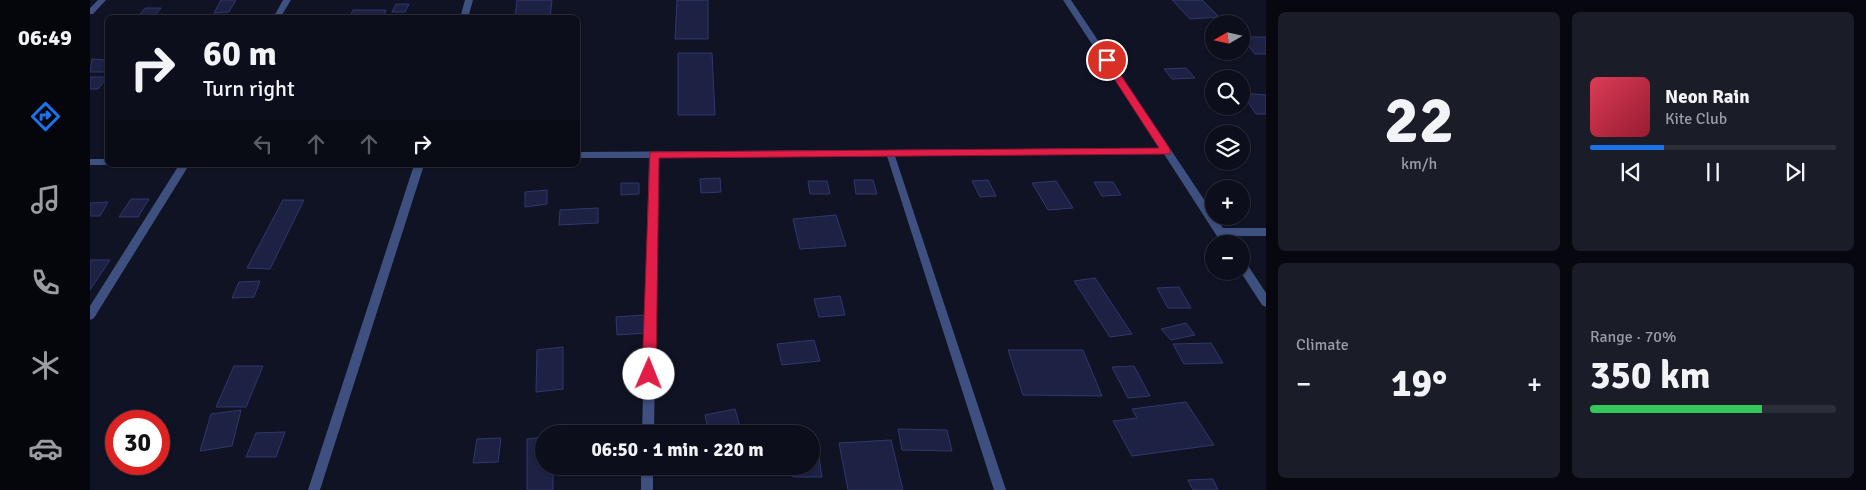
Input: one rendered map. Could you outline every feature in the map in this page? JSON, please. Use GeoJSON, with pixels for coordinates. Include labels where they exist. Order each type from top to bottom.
{"type":"FeatureCollection","features":[{"type":"Feature","properties":{"kind":"street"},"geometry":{"type":"LineString","coordinates":[[90,12],[102,0]]}},
{"type":"Feature","properties":{"kind":"street"},"geometry":{"type":"LineString","coordinates":[[278,15],[287,0]]}},
{"type":"Feature","properties":{"kind":"street"},"geometry":{"type":"LineString","coordinates":[[465,15],[469,0]]}},
{"type":"Feature","properties":{"kind":"street"},"geometry":{"type":"LineString","coordinates":[[1067,0],[1222,235]]}},
{"type":"Feature","properties":{"kind":"street"},"geometry":{"type":"LineString","coordinates":[[580,155],[1167,151]]}},
{"type":"Feature","properties":{"kind":"street"},"geometry":{"type":"LineString","coordinates":[[890,153],[1000,490]]}},
{"type":"Feature","properties":{"kind":"street"},"geometry":{"type":"LineString","coordinates":[[648,425],[654,154]]}},
{"type":"Feature","properties":{"kind":"street"},"geometry":{"type":"LineString","coordinates":[[90,162],[105,162]]}},
{"type":"Feature","properties":{"kind":"street"},"geometry":{"type":"LineString","coordinates":[[90,315],[183,167]]}},
{"type":"Feature","properties":{"kind":"street"},"geometry":{"type":"LineString","coordinates":[[314,490],[418,167]]}},
{"type":"Feature","properties":{"kind":"street"},"geometry":{"type":"LineString","coordinates":[[1220,232],[1266,232]]}},
{"type":"Feature","properties":{"kind":"street"},"geometry":{"type":"LineString","coordinates":[[1250,278],[1266,302]]}},
{"type":"Feature","properties":{"kind":"street"},"geometry":{"type":"LineString","coordinates":[[646,490],[647,475]]}},
{"type":"Feature","properties":{"kind":"building"},"geometry":{"type":"Polygon","coordinates":[[[221,0],[236,0],[229,12],[214,13],[221,0]]]}},
{"type":"Feature","properties":{"kind":"building"},"geometry":{"type":"Polygon","coordinates":[[[517,0],[552,0],[550,15],[515,15],[517,0]]]}},
{"type":"Feature","properties":{"kind":"building"},"geometry":{"type":"Polygon","coordinates":[[[677,0],[708,0],[708,39],[675,39],[677,0]]]}},
{"type":"Feature","properties":{"kind":"building"},"geometry":{"type":"Polygon","coordinates":[[[1172,0],[1202,0],[1217,15],[1205,15],[1205,18],[1190,19],[1172,0]]]}},
{"type":"Feature","properties":{"kind":"building"},"geometry":{"type":"Polygon","coordinates":[[[396,4],[409,4],[405,12],[392,12],[396,4]]]}},
{"type":"Feature","properties":{"kind":"building"},"geometry":{"type":"Polygon","coordinates":[[[145,8],[161,8],[155,15],[139,15],[145,8]]]}},
{"type":"Feature","properties":{"kind":"building"},"geometry":{"type":"Polygon","coordinates":[[[353,10],[386,10],[384,15],[350,15],[353,10]]]}},
{"type":"Feature","properties":{"kind":"building"},"geometry":{"type":"Polygon","coordinates":[[[1250,37],[1266,37],[1266,54],[1255,54],[1250,48],[1250,37]]]}},
{"type":"Feature","properties":{"kind":"building"},"geometry":{"type":"Polygon","coordinates":[[[678,53],[712,53],[715,115],[678,115],[678,53]]]}},
{"type":"Feature","properties":{"kind":"building"},"geometry":{"type":"Polygon","coordinates":[[[92,59],[105,60],[105,72],[90,72],[92,59]]]}},
{"type":"Feature","properties":{"kind":"building"},"geometry":{"type":"Polygon","coordinates":[[[1186,68],[1195,78],[1172,79],[1164,69],[1186,68]]]}},
{"type":"Feature","properties":{"kind":"building"},"geometry":{"type":"Polygon","coordinates":[[[90,77],[105,77],[98,89],[90,89],[90,77]]]}},
{"type":"Feature","properties":{"kind":"building"},"geometry":{"type":"Polygon","coordinates":[[[1250,94],[1266,95],[1266,114],[1256,114],[1250,105],[1250,94]]]}},
{"type":"Feature","properties":{"kind":"building"},"geometry":{"type":"Polygon","coordinates":[[[720,178],[721,192],[701,193],[700,179],[720,178]]]}},
{"type":"Feature","properties":{"kind":"building"},"geometry":{"type":"Polygon","coordinates":[[[854,180],[873,180],[877,194],[856,194],[854,180]]]}},
{"type":"Feature","properties":{"kind":"building"},"geometry":{"type":"Polygon","coordinates":[[[988,180],[996,196],[980,197],[972,181],[988,180]]]}},
{"type":"Feature","properties":{"kind":"building"},"geometry":{"type":"Polygon","coordinates":[[[808,181],[827,181],[830,194],[810,194],[808,181]]]}},
{"type":"Feature","properties":{"kind":"building"},"geometry":{"type":"Polygon","coordinates":[[[1056,181],[1073,208],[1048,210],[1032,183],[1056,181]]]}},
{"type":"Feature","properties":{"kind":"building"},"geometry":{"type":"Polygon","coordinates":[[[1094,182],[1113,182],[1121,195],[1102,196],[1094,182]]]}},
{"type":"Feature","properties":{"kind":"building"},"geometry":{"type":"Polygon","coordinates":[[[621,183],[639,183],[639,194],[621,195],[621,183]]]}},
{"type":"Feature","properties":{"kind":"building"},"geometry":{"type":"Polygon","coordinates":[[[547,190],[547,204],[525,207],[525,192],[547,190]]]}},
{"type":"Feature","properties":{"kind":"building"},"geometry":{"type":"Polygon","coordinates":[[[131,199],[149,199],[138,217],[119,217],[131,199]]]}},
{"type":"Feature","properties":{"kind":"building"},"geometry":{"type":"Polygon","coordinates":[[[283,200],[304,200],[270,269],[247,268],[283,200]]]}},
{"type":"Feature","properties":{"kind":"building"},"geometry":{"type":"Polygon","coordinates":[[[108,202],[100,216],[90,216],[90,203],[108,202]]]}},
{"type":"Feature","properties":{"kind":"building"},"geometry":{"type":"Polygon","coordinates":[[[598,208],[598,223],[559,225],[560,210],[598,208]]]}},
{"type":"Feature","properties":{"kind":"building"},"geometry":{"type":"Polygon","coordinates":[[[836,215],[846,246],[800,249],[793,219],[836,215]]]}},
{"type":"Feature","properties":{"kind":"building"},"geometry":{"type":"Polygon","coordinates":[[[90,260],[110,260],[90,290],[90,260]]]}},
{"type":"Feature","properties":{"kind":"building"},"geometry":{"type":"Polygon","coordinates":[[[1095,278],[1132,334],[1110,337],[1074,281],[1095,278]]]}},
{"type":"Feature","properties":{"kind":"building"},"geometry":{"type":"Polygon","coordinates":[[[260,281],[254,297],[232,298],[239,282],[260,281]]]}},
{"type":"Feature","properties":{"kind":"building"},"geometry":{"type":"Polygon","coordinates":[[[1179,287],[1191,308],[1168,308],[1157,288],[1179,287]]]}},
{"type":"Feature","properties":{"kind":"building"},"geometry":{"type":"Polygon","coordinates":[[[840,296],[845,315],[819,317],[814,299],[840,296]]]}},
{"type":"Feature","properties":{"kind":"building"},"geometry":{"type":"Polygon","coordinates":[[[645,315],[646,333],[617,335],[616,317],[645,315]]]}},
{"type":"Feature","properties":{"kind":"building"},"geometry":{"type":"Polygon","coordinates":[[[1186,323],[1195,335],[1171,340],[1161,329],[1186,323]]]}},
{"type":"Feature","properties":{"kind":"building"},"geometry":{"type":"Polygon","coordinates":[[[814,340],[820,361],[782,365],[777,344],[814,340]]]}},
{"type":"Feature","properties":{"kind":"building"},"geometry":{"type":"Polygon","coordinates":[[[1211,343],[1223,363],[1184,364],[1173,344],[1211,343]]]}},
{"type":"Feature","properties":{"kind":"building"},"geometry":{"type":"Polygon","coordinates":[[[563,347],[563,389],[536,392],[537,350],[563,347]]]}},
{"type":"Feature","properties":{"kind":"building"},"geometry":{"type":"Polygon","coordinates":[[[1008,350],[1083,350],[1102,396],[1023,395],[1008,350]]]}},
{"type":"Feature","properties":{"kind":"building"},"geometry":{"type":"Polygon","coordinates":[[[234,366],[263,366],[246,407],[216,407],[234,366]]]}},
{"type":"Feature","properties":{"kind":"building"},"geometry":{"type":"Polygon","coordinates":[[[1134,366],[1150,396],[1128,398],[1112,367],[1134,366]]]}},
{"type":"Feature","properties":{"kind":"building"},"geometry":{"type":"Polygon","coordinates":[[[1186,402],[1214,445],[1132,456],[1113,421],[1137,418],[1132,409],[1186,402]]]}},
{"type":"Feature","properties":{"kind":"building"},"geometry":{"type":"Polygon","coordinates":[[[735,409],[739,425],[707,425],[705,415],[735,409]]]}},
{"type":"Feature","properties":{"kind":"building"},"geometry":{"type":"Polygon","coordinates":[[[241,410],[232,446],[200,451],[211,414],[241,410]]]}},
{"type":"Feature","properties":{"kind":"building"},"geometry":{"type":"Polygon","coordinates":[[[898,429],[947,430],[952,451],[902,450],[898,429]]]}},
{"type":"Feature","properties":{"kind":"building"},"geometry":{"type":"Polygon","coordinates":[[[285,432],[276,457],[246,457],[256,433],[285,432]]]}},
{"type":"Feature","properties":{"kind":"building"},"geometry":{"type":"Polygon","coordinates":[[[501,438],[498,462],[473,463],[477,439],[501,438]]]}},
{"type":"Feature","properties":{"kind":"building"},"geometry":{"type":"Polygon","coordinates":[[[535,438],[535,475],[553,475],[553,490],[527,490],[527,439],[535,438]]]}},
{"type":"Feature","properties":{"kind":"building"},"geometry":{"type":"Polygon","coordinates":[[[891,440],[903,490],[848,490],[839,443],[891,440]]]}},
{"type":"Feature","properties":{"kind":"building"},"geometry":{"type":"Polygon","coordinates":[[[820,464],[822,477],[793,477],[793,475],[820,475],[820,464]]]}},
{"type":"Feature","properties":{"kind":"building"},"geometry":{"type":"Polygon","coordinates":[[[1213,479],[1218,490],[1193,490],[1188,480],[1213,479]]]}},
{"type":"Feature","properties":{"kind":"route"},"geometry":{"type":"LineString","coordinates":[[649,374],[654,154],[1167,151],[1107,60]]}}]}
